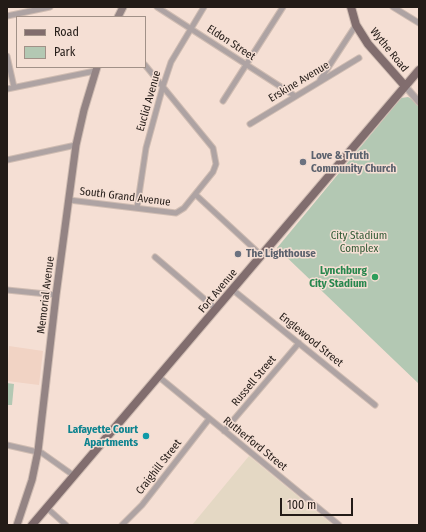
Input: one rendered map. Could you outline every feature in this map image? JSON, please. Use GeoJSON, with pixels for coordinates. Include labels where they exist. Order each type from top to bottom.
{"type":"FeatureCollection","features":[{"type":"Feature","properties":{"kind":"main road"},"geometry":{"type":"LineString","coordinates":[[118,16],[123,7]]}},
{"type":"Feature","properties":{"kind":"main road","name":"Wythe Road"},"geometry":{"type":"LineString","coordinates":[[351,7],[356,25],[368,44],[404,86]]}},
{"type":"Feature","properties":{"kind":"main road","name":"Memorial Avenue"},"geometry":{"type":"LineString","coordinates":[[17,525],[32,480],[38,451],[56,295],[76,145],[96,69]]}},
{"type":"Feature","properties":{"kind":"main road","name":"Fort Avenue"},"geometry":{"type":"LineString","coordinates":[[32,525],[419,70]]}},
{"type":"Feature","properties":{"kind":"street"},"geometry":{"type":"LineString","coordinates":[[7,16],[50,7]]}},
{"type":"Feature","properties":{"kind":"street","name":"Eldon Street"},"geometry":{"type":"LineString","coordinates":[[157,7],[295,96]]}},
{"type":"Feature","properties":{"kind":"street","name":"Euclid Avenue"},"geometry":{"type":"LineString","coordinates":[[137,208],[146,148],[162,86],[171,62],[204,7]]}},
{"type":"Feature","properties":{"kind":"street"},"geometry":{"type":"LineString","coordinates":[[223,101],[283,7]]}},
{"type":"Feature","properties":{"kind":"street"},"geometry":{"type":"LineString","coordinates":[[393,7],[419,23]]}},
{"type":"Feature","properties":{"kind":"street"},"geometry":{"type":"LineString","coordinates":[[320,81],[356,25]]}},
{"type":"Feature","properties":{"kind":"street"},"geometry":{"type":"LineString","coordinates":[[7,56],[14,87]]}},
{"type":"Feature","properties":{"kind":"street","name":"Erskine Avenue"},"geometry":{"type":"LineString","coordinates":[[250,124],[359,58]]}},
{"type":"Feature","properties":{"kind":"street","name":"South Grand Avenue"},"geometry":{"type":"LineString","coordinates":[[69,200],[176,213],[184,208],[196,195],[213,172],[216,164],[212,148],[146,66]]}},
{"type":"Feature","properties":{"kind":"street"},"geometry":{"type":"LineString","coordinates":[[7,89],[96,69]]}},
{"type":"Feature","properties":{"kind":"street","name":"Wythe Road"},"geometry":{"type":"LineString","coordinates":[[404,86],[419,102]]}},
{"type":"Feature","properties":{"kind":"street"},"geometry":{"type":"LineString","coordinates":[[7,160],[76,145]]}},
{"type":"Feature","properties":{"kind":"street"},"geometry":{"type":"LineString","coordinates":[[196,195],[262,256]]}},
{"type":"Feature","properties":{"kind":"street"},"geometry":{"type":"LineString","coordinates":[[155,258],[216,309]]}},
{"type":"Feature","properties":{"kind":"street"},"geometry":{"type":"LineString","coordinates":[[7,290],[56,295]]}},
{"type":"Feature","properties":{"kind":"street","name":"Englewood Street"},"geometry":{"type":"LineString","coordinates":[[233,290],[375,406]]}},
{"type":"Feature","properties":{"kind":"street","name":"Russell Street"},"geometry":{"type":"LineString","coordinates":[[224,431],[299,343]]}},
{"type":"Feature","properties":{"kind":"street","name":"Rutherford Street"},"geometry":{"type":"LineString","coordinates":[[159,377],[339,525]]}},
{"type":"Feature","properties":{"kind":"street","name":"Craighill Street"},"geometry":{"type":"LineString","coordinates":[[122,525],[142,505],[209,419]]}},
{"type":"Feature","properties":{"kind":"street"},"geometry":{"type":"LineString","coordinates":[[7,445],[38,451],[48,456],[73,475]]}},
{"type":"Feature","properties":{"kind":"street"},"geometry":{"type":"LineString","coordinates":[[46,508],[66,525]]}},
{"type":"Feature","properties":{"kind":"shaded area"},"geometry":{"type":"Polygon","coordinates":[[[9,346],[43,351],[39,385],[7,381],[9,346]]]}},
{"type":"Feature","properties":{"kind":"shaded area"},"geometry":{"type":"Polygon","coordinates":[[[249,456],[333,525],[192,525],[249,456]]]}},
{"type":"Feature","properties":{"kind":"green space","name":"City Stadium Complex"},"geometry":{"type":"Polygon","coordinates":[[[408,97],[414,100],[419,106],[419,384],[277,248],[401,98],[408,97]]]}},
{"type":"Feature","properties":{"kind":"green space"},"geometry":{"type":"Polygon","coordinates":[[[7,383],[14,384],[12,405],[7,405],[7,383]]]}},
{"type":"Feature","properties":{"kind":"place","name":"Love & Truth Community Church"},"geometry":{"type":"Point","coordinates":[303,162]}},
{"type":"Feature","properties":{"kind":"place","name":"The Lighthouse"},"geometry":{"type":"Point","coordinates":[238,254]}},
{"type":"Feature","properties":{"kind":"place","name":"Lynchburg City Stadium"},"geometry":{"type":"Point","coordinates":[375,277]}},
{"type":"Feature","properties":{"kind":"place","name":"Lafayette Court Apartments"},"geometry":{"type":"Point","coordinates":[146,436]}}]}
